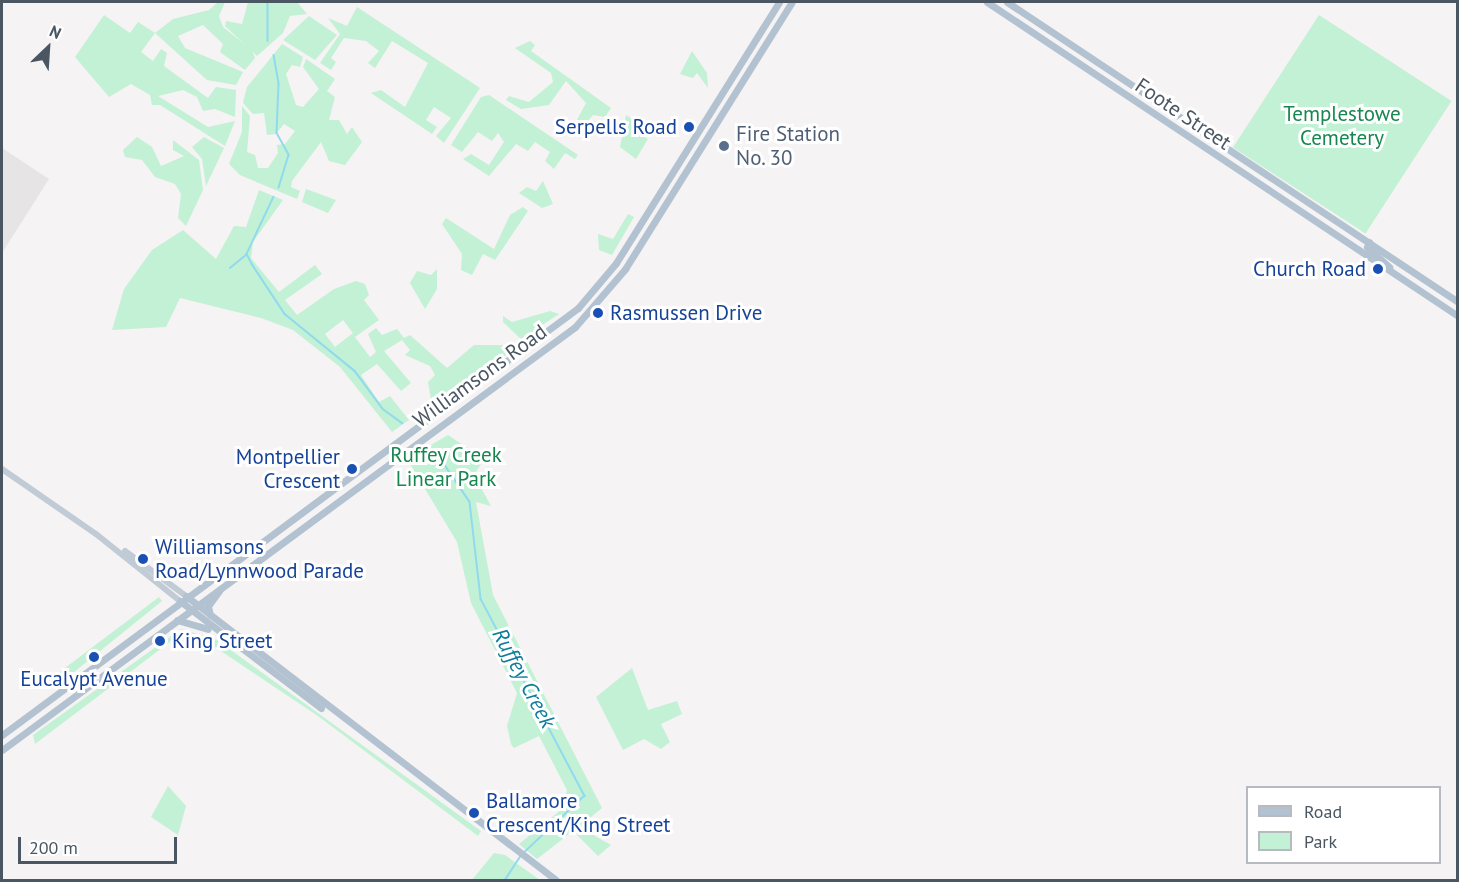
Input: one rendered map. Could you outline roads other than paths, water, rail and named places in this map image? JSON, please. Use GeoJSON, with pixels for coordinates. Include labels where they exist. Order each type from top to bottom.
{"type":"FeatureCollection","features":[{"type":"Feature","properties":{"kind":"main road","name":"Williamsons Road"},"geometry":{"type":"LineString","coordinates":[[2,735],[183,599],[572,314],[606,277],[779,2]]}},
{"type":"Feature","properties":{"kind":"main road","name":"Williamsons Road"},"geometry":{"type":"LineString","coordinates":[[2,750],[196,604],[575,327],[615,283],[792,2]]}},
{"type":"Feature","properties":{"kind":"main road","name":"Foote Street"},"geometry":{"type":"LineString","coordinates":[[987,2],[1392,272]]}},
{"type":"Feature","properties":{"kind":"main road","name":"Foote Street"},"geometry":{"type":"LineString","coordinates":[[1007,2],[1458,302]]}},
{"type":"Feature","properties":{"kind":"main road"},"geometry":{"type":"LineString","coordinates":[[1129,98],[1135,88]]}},
{"type":"Feature","properties":{"kind":"main road"},"geometry":{"type":"LineString","coordinates":[[681,155],[691,161]]}},
{"type":"Feature","properties":{"kind":"main road"},"geometry":{"type":"LineString","coordinates":[[1369,242],[1367,247],[1392,272],[1458,316]]}},
{"type":"Feature","properties":{"kind":"main road"},"geometry":{"type":"LineString","coordinates":[[1415,287],[1422,277]]}},
{"type":"Feature","properties":{"kind":"main road"},"geometry":{"type":"LineString","coordinates":[[2,470],[96,534],[183,599],[196,604],[344,722],[556,880]]}},
{"type":"Feature","properties":{"kind":"main road"},"geometry":{"type":"LineString","coordinates":[[210,616],[208,606],[226,582]]}},
{"type":"Feature","properties":{"kind":"main road"},"geometry":{"type":"LineString","coordinates":[[183,599],[190,610],[226,639],[344,722]]}},
{"type":"Feature","properties":{"kind":"main road"},"geometry":{"type":"LineString","coordinates":[[175,620],[195,622],[226,639]]}},
{"type":"Feature","properties":{"kind":"waterway","name":"Ruffey Creek"},"geometry":{"type":"LineString","coordinates":[[268,2],[268,41]]}},
{"type":"Feature","properties":{"kind":"waterway","name":"Ruffey Creek"},"geometry":{"type":"LineString","coordinates":[[274,55],[279,84],[277,133],[289,155],[279,187]]}},
{"type":"Feature","properties":{"kind":"waterway","name":"Ruffey Creek"},"geometry":{"type":"LineString","coordinates":[[274,197],[247,254],[252,264],[285,314],[355,371],[383,409],[402,423]]}},
{"type":"Feature","properties":{"kind":"waterway"},"geometry":{"type":"LineString","coordinates":[[230,268],[246,255]]}},
{"type":"Feature","properties":{"kind":"waterway","name":"Ruffey Creek"},"geometry":{"type":"LineString","coordinates":[[436,452],[470,502],[481,599],[585,796],[524,853]]}},
{"type":"Feature","properties":{"kind":"waterway","name":"Ruffey Creek"},"geometry":{"type":"LineString","coordinates":[[505,880],[520,857]]}},
{"type":"Feature","properties":{"kind":"place","name":"Serpells Road"},"geometry":{"type":"Point","coordinates":[689,127]}},
{"type":"Feature","properties":{"kind":"place","name":"Fire Station No. 30"},"geometry":{"type":"Point","coordinates":[724,146]}},
{"type":"Feature","properties":{"kind":"place","name":"Church Road"},"geometry":{"type":"Point","coordinates":[1378,269]}},
{"type":"Feature","properties":{"kind":"place","name":"Rasmussen Drive"},"geometry":{"type":"Point","coordinates":[598,313]}},
{"type":"Feature","properties":{"kind":"place","name":"Montpellier Crescent"},"geometry":{"type":"Point","coordinates":[352,469]}},
{"type":"Feature","properties":{"kind":"place","name":"Williamsons Road/Lynnwood Parade"},"geometry":{"type":"Point","coordinates":[143,559]}},
{"type":"Feature","properties":{"kind":"place","name":"King Street"},"geometry":{"type":"Point","coordinates":[160,641]}},
{"type":"Feature","properties":{"kind":"place","name":"Eucalypt Avenue"},"geometry":{"type":"Point","coordinates":[94,657]}},
{"type":"Feature","properties":{"kind":"place","name":"Ballamore Crescent/King Street"},"geometry":{"type":"Point","coordinates":[474,813]}},
{"type":"Feature","properties":{"kind":"park label","name":"Templestowe Cemetery"},"geometry":{"type":"Point","coordinates":[1342,126]}},
{"type":"Feature","properties":{"kind":"park label","name":"Ruffey Creek Linear Park"},"geometry":{"type":"Point","coordinates":[446,467]}}]}
